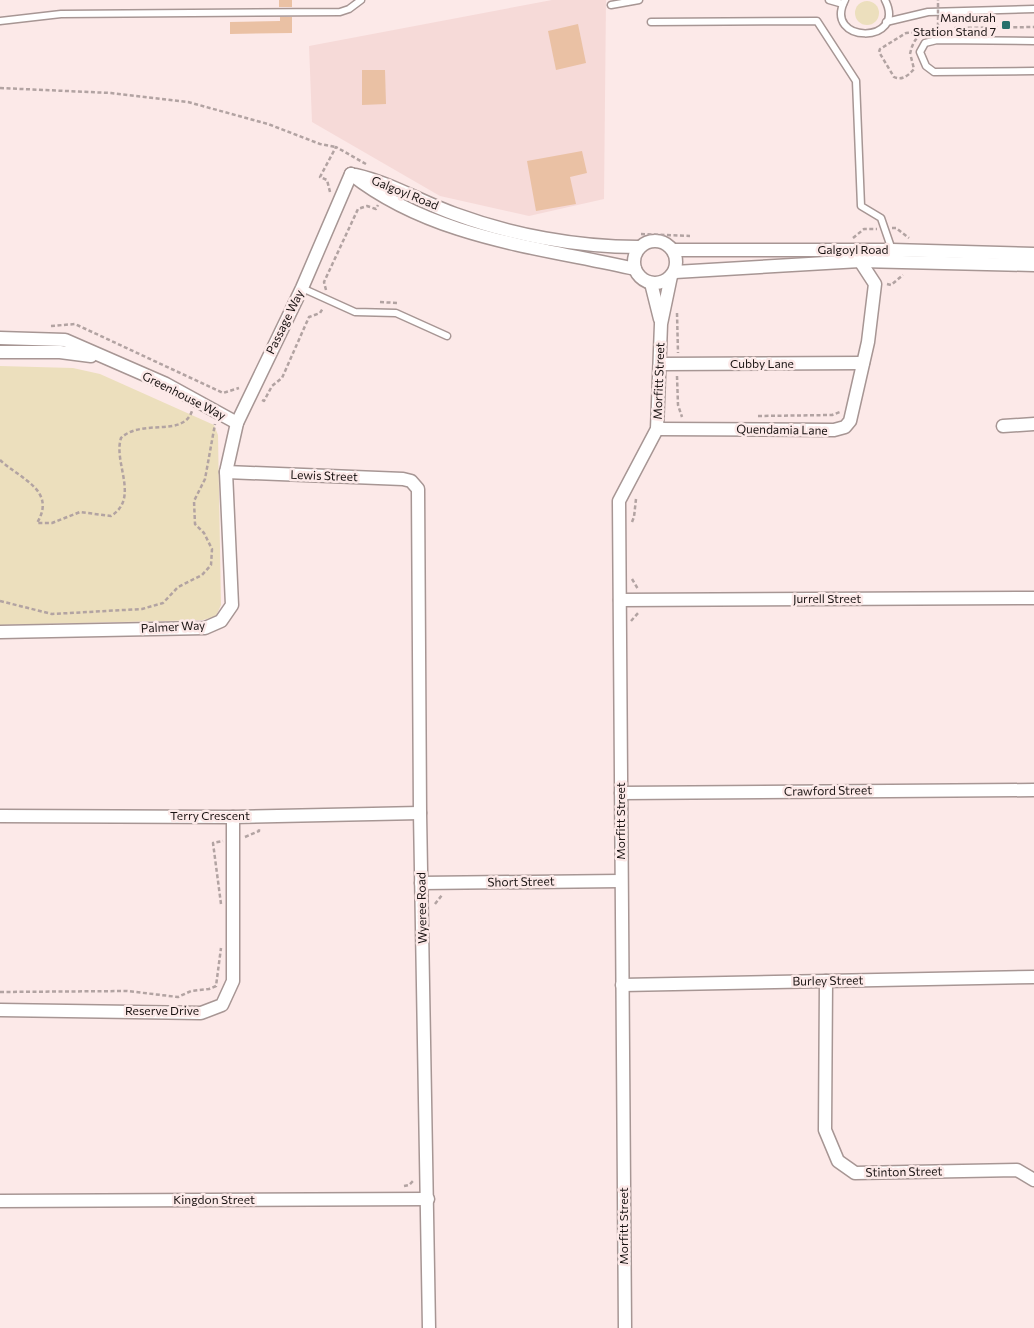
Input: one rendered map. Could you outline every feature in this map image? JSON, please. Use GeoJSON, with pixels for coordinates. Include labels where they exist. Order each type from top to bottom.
{"type":"FeatureCollection","features":[{"type":"Feature","properties":{"kind":"street","name":"Galgoyl Road"},"geometry":{"type":"LineString","coordinates":[[351,174],[379,181],[454,214],[507,231],[523,240],[635,269]]}},
{"type":"Feature","properties":{"kind":"street","name":"Passage Way"},"geometry":{"type":"LineString","coordinates":[[226,472],[237,423],[302,288],[351,174]]}},
{"type":"Feature","properties":{"kind":"street","name":"Galgoyl Road"},"geometry":{"type":"LineString","coordinates":[[523,240],[606,247],[638,247]]}},
{"type":"Feature","properties":{"kind":"street"},"geometry":{"type":"LineString","coordinates":[[651,242],[659,242],[673,250],[676,258],[673,274],[660,283],[651,283],[644,280],[635,269],[638,247],[651,242]]}},
{"type":"Feature","properties":{"kind":"street","name":"Galgoyl Road"},"geometry":{"type":"LineString","coordinates":[[673,250],[891,256],[1034,264]]}},
{"type":"Feature","properties":{"kind":"street","name":"Galgoyl Road"},"geometry":{"type":"LineString","coordinates":[[673,274],[891,256],[1034,254]]}},
{"type":"Feature","properties":{"kind":"street","name":"Quendamia Lane"},"geometry":{"type":"LineString","coordinates":[[657,429],[834,430],[845,427],[850,420],[863,363],[875,282],[891,256]]}},
{"type":"Feature","properties":{"kind":"street"},"geometry":{"type":"LineString","coordinates":[[860,260],[875,282]]}},
{"type":"Feature","properties":{"kind":"street","name":"Morfitt Street"},"geometry":{"type":"LineString","coordinates":[[625,1328],[619,501],[657,429],[661,364],[661,324],[673,274]]}},
{"type":"Feature","properties":{"kind":"street","name":"Morfitt Street"},"geometry":{"type":"LineString","coordinates":[[651,283],[661,324]]}},
{"type":"Feature","properties":{"kind":"street","name":"Greenhouse Way"},"geometry":{"type":"LineString","coordinates":[[0,338],[65,340],[166,384],[237,423]]}},
{"type":"Feature","properties":{"kind":"street","name":"Greenhouse Way"},"geometry":{"type":"LineString","coordinates":[[0,352],[60,352],[104,358]]}},
{"type":"Feature","properties":{"kind":"street","name":"Cubby Lane"},"geometry":{"type":"LineString","coordinates":[[661,364],[863,363]]}},
{"type":"Feature","properties":{"kind":"street"},"geometry":{"type":"LineString","coordinates":[[1003,426],[1034,424]]}},
{"type":"Feature","properties":{"kind":"street","name":"Lewis Street"},"geometry":{"type":"LineString","coordinates":[[226,472],[403,479],[411,481],[418,488]]}},
{"type":"Feature","properties":{"kind":"street","name":"Palmer Way"},"geometry":{"type":"LineString","coordinates":[[0,632],[206,628],[222,621],[232,606],[226,472]]}},
{"type":"Feature","properties":{"kind":"street","name":"Wyeree Road"},"geometry":{"type":"LineString","coordinates":[[418,488],[420,813],[429,1328]]}},
{"type":"Feature","properties":{"kind":"street","name":"Jurrell Street"},"geometry":{"type":"LineString","coordinates":[[620,600],[1034,598]]}},
{"type":"Feature","properties":{"kind":"street","name":"Crawford Street"},"geometry":{"type":"LineString","coordinates":[[621,793],[1034,790]]}},
{"type":"Feature","properties":{"kind":"street","name":"Terry Crescent"},"geometry":{"type":"LineString","coordinates":[[0,816],[233,817],[420,813]]}},
{"type":"Feature","properties":{"kind":"street","name":"Reserve Drive"},"geometry":{"type":"LineString","coordinates":[[0,1010],[201,1013],[222,1005],[232,981],[233,817]]}},
{"type":"Feature","properties":{"kind":"street","name":"Short Street"},"geometry":{"type":"LineString","coordinates":[[421,883],[622,882]]}},
{"type":"Feature","properties":{"kind":"street","name":"Burley Street"},"geometry":{"type":"LineString","coordinates":[[622,985],[1034,977]]}},
{"type":"Feature","properties":{"kind":"street","name":"Stinton Street"},"geometry":{"type":"LineString","coordinates":[[826,981],[825,1130],[838,1161],[855,1172],[1017,1170],[1034,1180]]}},
{"type":"Feature","properties":{"kind":"street","name":"Kingdon Street"},"geometry":{"type":"LineString","coordinates":[[0,1201],[428,1199]]}},
{"type":"Feature","properties":{"kind":"lane"},"geometry":{"type":"LineString","coordinates":[[0,21],[61,14],[340,12],[349,9],[361,0]]}},
{"type":"Feature","properties":{"kind":"lane"},"geometry":{"type":"LineString","coordinates":[[611,5],[639,0]]}},
{"type":"Feature","properties":{"kind":"lane"},"geometry":{"type":"LineString","coordinates":[[829,0],[844,2],[843,19],[853,31],[867,35],[881,29],[886,22],[888,9],[885,0]]}},
{"type":"Feature","properties":{"kind":"lane"},"geometry":{"type":"LineString","coordinates":[[886,22],[928,12],[1034,10]]}},
{"type":"Feature","properties":{"kind":"lane"},"geometry":{"type":"LineString","coordinates":[[651,22],[816,21],[856,81],[861,206],[881,218],[891,256]]}},
{"type":"Feature","properties":{"kind":"lane"},"geometry":{"type":"LineString","coordinates":[[1034,41],[937,40],[925,43],[920,52],[926,66],[934,72],[1034,70]]}},
{"type":"Feature","properties":{"kind":"lane"},"geometry":{"type":"LineString","coordinates":[[302,288],[355,312],[396,313],[447,336]]}},
{"type":"Feature","properties":{"kind":"path"},"geometry":{"type":"LineString","coordinates":[[938,0],[938,32],[920,35],[913,41],[910,54],[914,69],[902,78],[894,77],[879,52],[880,49],[906,33],[946,32],[955,28],[1034,27]]}},
{"type":"Feature","properties":{"kind":"path"},"geometry":{"type":"LineString","coordinates":[[0,88],[111,93],[188,102],[268,124],[320,144],[336,147]]}},
{"type":"Feature","properties":{"kind":"path"},"geometry":{"type":"LineString","coordinates":[[875,282],[891,285],[905,273]]}},
{"type":"Feature","properties":{"kind":"path"},"geometry":{"type":"LineString","coordinates":[[677,305],[678,405],[682,415],[680,429]]}},
{"type":"Feature","properties":{"kind":"path"},"geometry":{"type":"LineString","coordinates":[[0,460],[35,487],[42,498],[44,510],[37,523],[52,523],[80,512],[111,516],[122,504],[126,490],[118,452],[121,438],[144,427],[181,424],[189,419],[192,409],[200,413]]}},
{"type":"Feature","properties":{"kind":"path"},"geometry":{"type":"LineString","coordinates":[[749,416],[832,415],[842,411]]}},
{"type":"Feature","properties":{"kind":"path"},"geometry":{"type":"LineString","coordinates":[[682,415],[690,416]]}},
{"type":"Feature","properties":{"kind":"path"},"geometry":{"type":"LineString","coordinates":[[0,601],[52,614],[142,609],[163,603],[178,586],[202,575],[211,565],[212,549],[204,533],[195,524],[194,501],[205,479],[215,421]]}},
{"type":"Feature","properties":{"kind":"path"},"geometry":{"type":"LineString","coordinates":[[629,528],[634,517],[634,502],[637,493]]}},
{"type":"Feature","properties":{"kind":"path"},"geometry":{"type":"LineString","coordinates":[[628,624],[639,613],[638,588],[629,574]]}},
{"type":"Feature","properties":{"kind":"path"},"geometry":{"type":"LineString","coordinates":[[225,909],[219,902],[217,859],[213,843],[232,840],[259,831],[259,825]]}},
{"type":"Feature","properties":{"kind":"path"},"geometry":{"type":"LineString","coordinates":[[422,908],[434,908],[436,902],[446,892]]}},
{"type":"Feature","properties":{"kind":"path"},"geometry":{"type":"LineString","coordinates":[[0,992],[127,992],[178,997],[191,991],[209,989],[216,986],[219,974],[219,949],[227,944]]}},
{"type":"Feature","properties":{"kind":"shaded area"},"geometry":{"type":"Polygon","coordinates":[[[552,0],[606,0],[604,199],[529,216],[440,196],[312,122],[309,46],[552,0]]]}},
{"type":"Feature","properties":{"kind":"shaded area"},"geometry":{"type":"Polygon","coordinates":[[[867,1],[875,5],[879,13],[875,21],[867,25],[859,21],[855,13],[859,5],[867,1]]]}},
{"type":"Feature","properties":{"kind":"shaded area"},"geometry":{"type":"Polygon","coordinates":[[[0,366],[73,368],[100,374],[214,425],[218,435],[221,605],[216,616],[203,620],[0,625],[0,366]]]}},
{"type":"Feature","properties":{"kind":"building"},"geometry":{"type":"Polygon","coordinates":[[[279,0],[292,0],[292,7],[279,7],[279,0]]]}},
{"type":"Feature","properties":{"kind":"building"},"geometry":{"type":"Polygon","coordinates":[[[280,17],[292,17],[292,33],[230,34],[230,22],[280,21],[280,17]]]}},
{"type":"Feature","properties":{"kind":"building"},"geometry":{"type":"Polygon","coordinates":[[[578,24],[586,63],[556,70],[548,31],[578,24]]]}},
{"type":"Feature","properties":{"kind":"building"},"geometry":{"type":"Polygon","coordinates":[[[362,70],[385,70],[386,104],[362,105],[362,70]]]}},
{"type":"Feature","properties":{"kind":"building"},"geometry":{"type":"Polygon","coordinates":[[[582,151],[587,173],[570,177],[576,204],[536,211],[527,161],[582,151]]]}},
{"type":"Feature","properties":{"kind":"place","name":"Mandurah Station Stand 7"},"geometry":{"type":"Point","coordinates":[1006,25]}}]}
